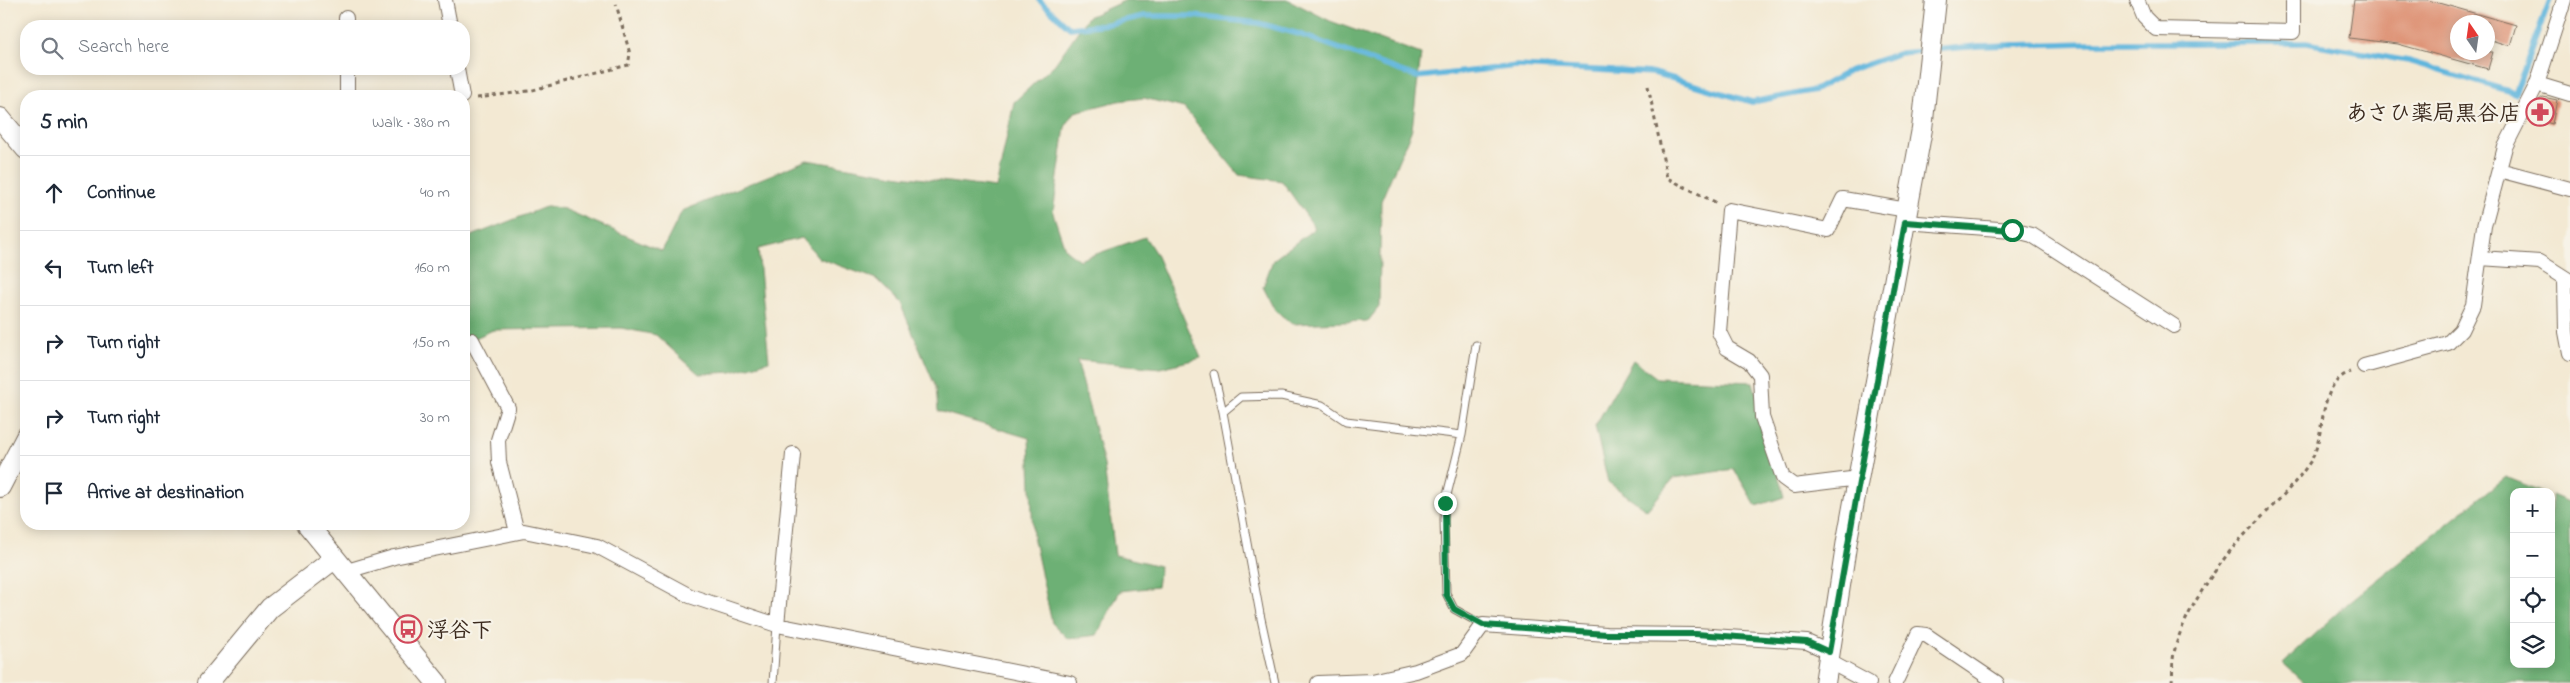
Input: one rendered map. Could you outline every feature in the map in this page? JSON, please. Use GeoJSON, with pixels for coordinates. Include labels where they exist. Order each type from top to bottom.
{"type":"FeatureCollection","features":[{"type":"Feature","properties":{"kind":"street"},"geometry":{"type":"LineString","coordinates":[[445,0],[449,20]]}},
{"type":"Feature","properties":{"kind":"street"},"geometry":{"type":"LineString","coordinates":[[1825,683],[1859,478],[1922,129],[1936,0]]}},
{"type":"Feature","properties":{"kind":"street"},"geometry":{"type":"LineString","coordinates":[[2137,0],[2144,17],[2156,29],[2293,32],[2293,0]]}},
{"type":"Feature","properties":{"kind":"street"},"geometry":{"type":"LineString","coordinates":[[2364,366],[2448,343],[2461,330],[2474,305],[2484,226],[2505,148],[2537,84],[2564,0]]}},
{"type":"Feature","properties":{"kind":"street"},"geometry":{"type":"LineString","coordinates":[[347,75],[348,90]]}},
{"type":"Feature","properties":{"kind":"street"},"geometry":{"type":"LineString","coordinates":[[459,75],[465,90]]}},
{"type":"Feature","properties":{"kind":"street"},"geometry":{"type":"LineString","coordinates":[[2537,84],[2570,94]]}},
{"type":"Feature","properties":{"kind":"street"},"geometry":{"type":"LineString","coordinates":[[0,118],[20,142]]}},
{"type":"Feature","properties":{"kind":"street"},"geometry":{"type":"LineString","coordinates":[[2499,170],[2570,189]]}},
{"type":"Feature","properties":{"kind":"street"},"geometry":{"type":"LineString","coordinates":[[1859,478],[1794,486],[1783,478],[1762,417],[1760,375],[1749,361],[1727,348],[1719,332],[1729,210],[1828,230],[1843,199],[1906,216],[2012,230],[2032,235],[2174,326]]}},
{"type":"Feature","properties":{"kind":"street"},"geometry":{"type":"LineString","coordinates":[[2480,258],[2540,262],[2568,281],[2566,332],[2570,353]]}},
{"type":"Feature","properties":{"kind":"street"},"geometry":{"type":"LineString","coordinates":[[472,340],[508,408],[498,440],[499,462],[517,532]]}},
{"type":"Feature","properties":{"kind":"street"},"geometry":{"type":"LineString","coordinates":[[0,487],[20,449]]}},
{"type":"Feature","properties":{"kind":"street"},"geometry":{"type":"LineString","coordinates":[[777,624],[793,454]]}},
{"type":"Feature","properties":{"kind":"street"},"geometry":{"type":"LineString","coordinates":[[312,530],[437,683]]}},
{"type":"Feature","properties":{"kind":"street"},"geometry":{"type":"LineString","coordinates":[[208,683],[270,608],[339,565],[394,557],[524,531],[597,546],[690,596],[777,624],[1070,683]]}},
{"type":"Feature","properties":{"kind":"street"},"geometry":{"type":"LineString","coordinates":[[1318,683],[1372,681],[1416,671],[1462,654],[1483,625],[1606,634],[1696,634],[1807,642],[1869,683]]}},
{"type":"Feature","properties":{"kind":"street"},"geometry":{"type":"LineString","coordinates":[[1895,683],[1918,634],[1926,635],[1997,683]]}},
{"type":"Feature","properties":{"kind":"lane"},"geometry":{"type":"LineString","coordinates":[[1476,345],[1462,435],[1445,503],[1446,594],[1454,609],[1483,625]]}},
{"type":"Feature","properties":{"kind":"lane"},"geometry":{"type":"LineString","coordinates":[[1214,374],[1275,683]]}},
{"type":"Feature","properties":{"kind":"lane"},"geometry":{"type":"LineString","coordinates":[[1223,412],[1241,397],[1281,396],[1322,405],[1346,421],[1462,435]]}},
{"type":"Feature","properties":{"kind":"lane"},"geometry":{"type":"LineString","coordinates":[[773,683],[777,624]]}},
{"type":"Feature","properties":{"kind":"path"},"geometry":{"type":"LineString","coordinates":[[470,97],[529,91],[628,65],[630,54],[616,4]]}},
{"type":"Feature","properties":{"kind":"path"},"geometry":{"type":"LineString","coordinates":[[1648,86],[1668,178],[1729,210]]}},
{"type":"Feature","properties":{"kind":"path"},"geometry":{"type":"LineString","coordinates":[[2172,683],[2174,652],[2186,621],[2209,581],[2232,550],[2274,506],[2311,461],[2320,437],[2327,398],[2341,375],[2364,366]]}},
{"type":"Feature","properties":{"kind":"green space"},"geometry":{"type":"Polygon","coordinates":[[[1126,0],[1289,0],[1330,21],[1421,54],[1412,129],[1381,201],[1379,307],[1368,321],[1292,324],[1275,310],[1263,287],[1273,260],[1315,228],[1282,181],[1239,175],[1184,108],[1144,98],[1118,101],[1075,112],[1065,127],[1053,213],[1065,249],[1079,260],[1145,237],[1156,254],[1201,358],[1160,368],[1077,360],[1104,465],[1115,555],[1160,566],[1157,587],[1120,591],[1097,635],[1068,639],[1052,623],[1033,536],[1029,438],[938,411],[936,388],[900,303],[876,279],[819,258],[802,238],[758,249],[769,361],[732,372],[699,374],[656,335],[621,328],[493,330],[470,340],[470,237],[548,206],[564,209],[662,251],[682,211],[807,160],[901,176],[996,188],[1014,102],[1055,64],[1088,17],[1126,0]]]}},
{"type":"Feature","properties":{"kind":"green space"},"geometry":{"type":"Polygon","coordinates":[[[1633,360],[1657,378],[1753,382],[1784,497],[1756,506],[1734,469],[1674,478],[1647,510],[1608,482],[1595,426],[1633,360]]]}},
{"type":"Feature","properties":{"kind":"green space"},"geometry":{"type":"Polygon","coordinates":[[[2506,477],[2533,488],[2510,488],[2510,668],[2555,668],[2555,497],[2570,503],[2570,683],[2305,683],[2283,663],[2348,603],[2506,477]]]}},
{"type":"Feature","properties":{"kind":"building"},"geometry":{"type":"Polygon","coordinates":[[[2354,0],[2428,0],[2481,15],[2450,15],[2450,58],[2398,44],[2349,38],[2354,0]]]}},
{"type":"Feature","properties":{"kind":"building"},"geometry":{"type":"Polygon","coordinates":[[[2495,19],[2516,25],[2510,46],[2495,41],[2495,19]]]}},
{"type":"Feature","properties":{"kind":"building"},"geometry":{"type":"Polygon","coordinates":[[[2456,60],[2491,60],[2488,69],[2456,60]]]}},
{"type":"Feature","properties":{"kind":"building"},"geometry":{"type":"Polygon","coordinates":[[[2543,97],[2557,100],[2552,124],[2531,117],[2539,100],[2543,97]]]}},
{"type":"Feature","properties":{"kind":"waterway"},"geometry":{"type":"LineString","coordinates":[[1039,0],[1070,28],[1108,24],[1144,16],[1193,16],[1258,23],[1299,34],[1417,77],[1517,66],[1654,73],[1752,102],[1815,90],[1851,70],[1900,53],[1978,46],[2088,43],[2307,43],[2408,61],[2515,93],[2550,0]]}},
{"type":"Feature","properties":{"kind":"place","name":"あさひ薬局黒谷店"},"geometry":{"type":"Point","coordinates":[2540,112]}},
{"type":"Feature","properties":{"kind":"place","name":"浮谷下"},"geometry":{"type":"Point","coordinates":[408,629]}},
{"type":"Feature","properties":{"kind":"route"},"geometry":{"type":"LineString","coordinates":[[1445,503],[1446,594],[1454,609],[1483,625],[1606,634],[1696,634],[1807,642],[1829,652],[1847,540],[1905,222],[2012,230]]}}]}
